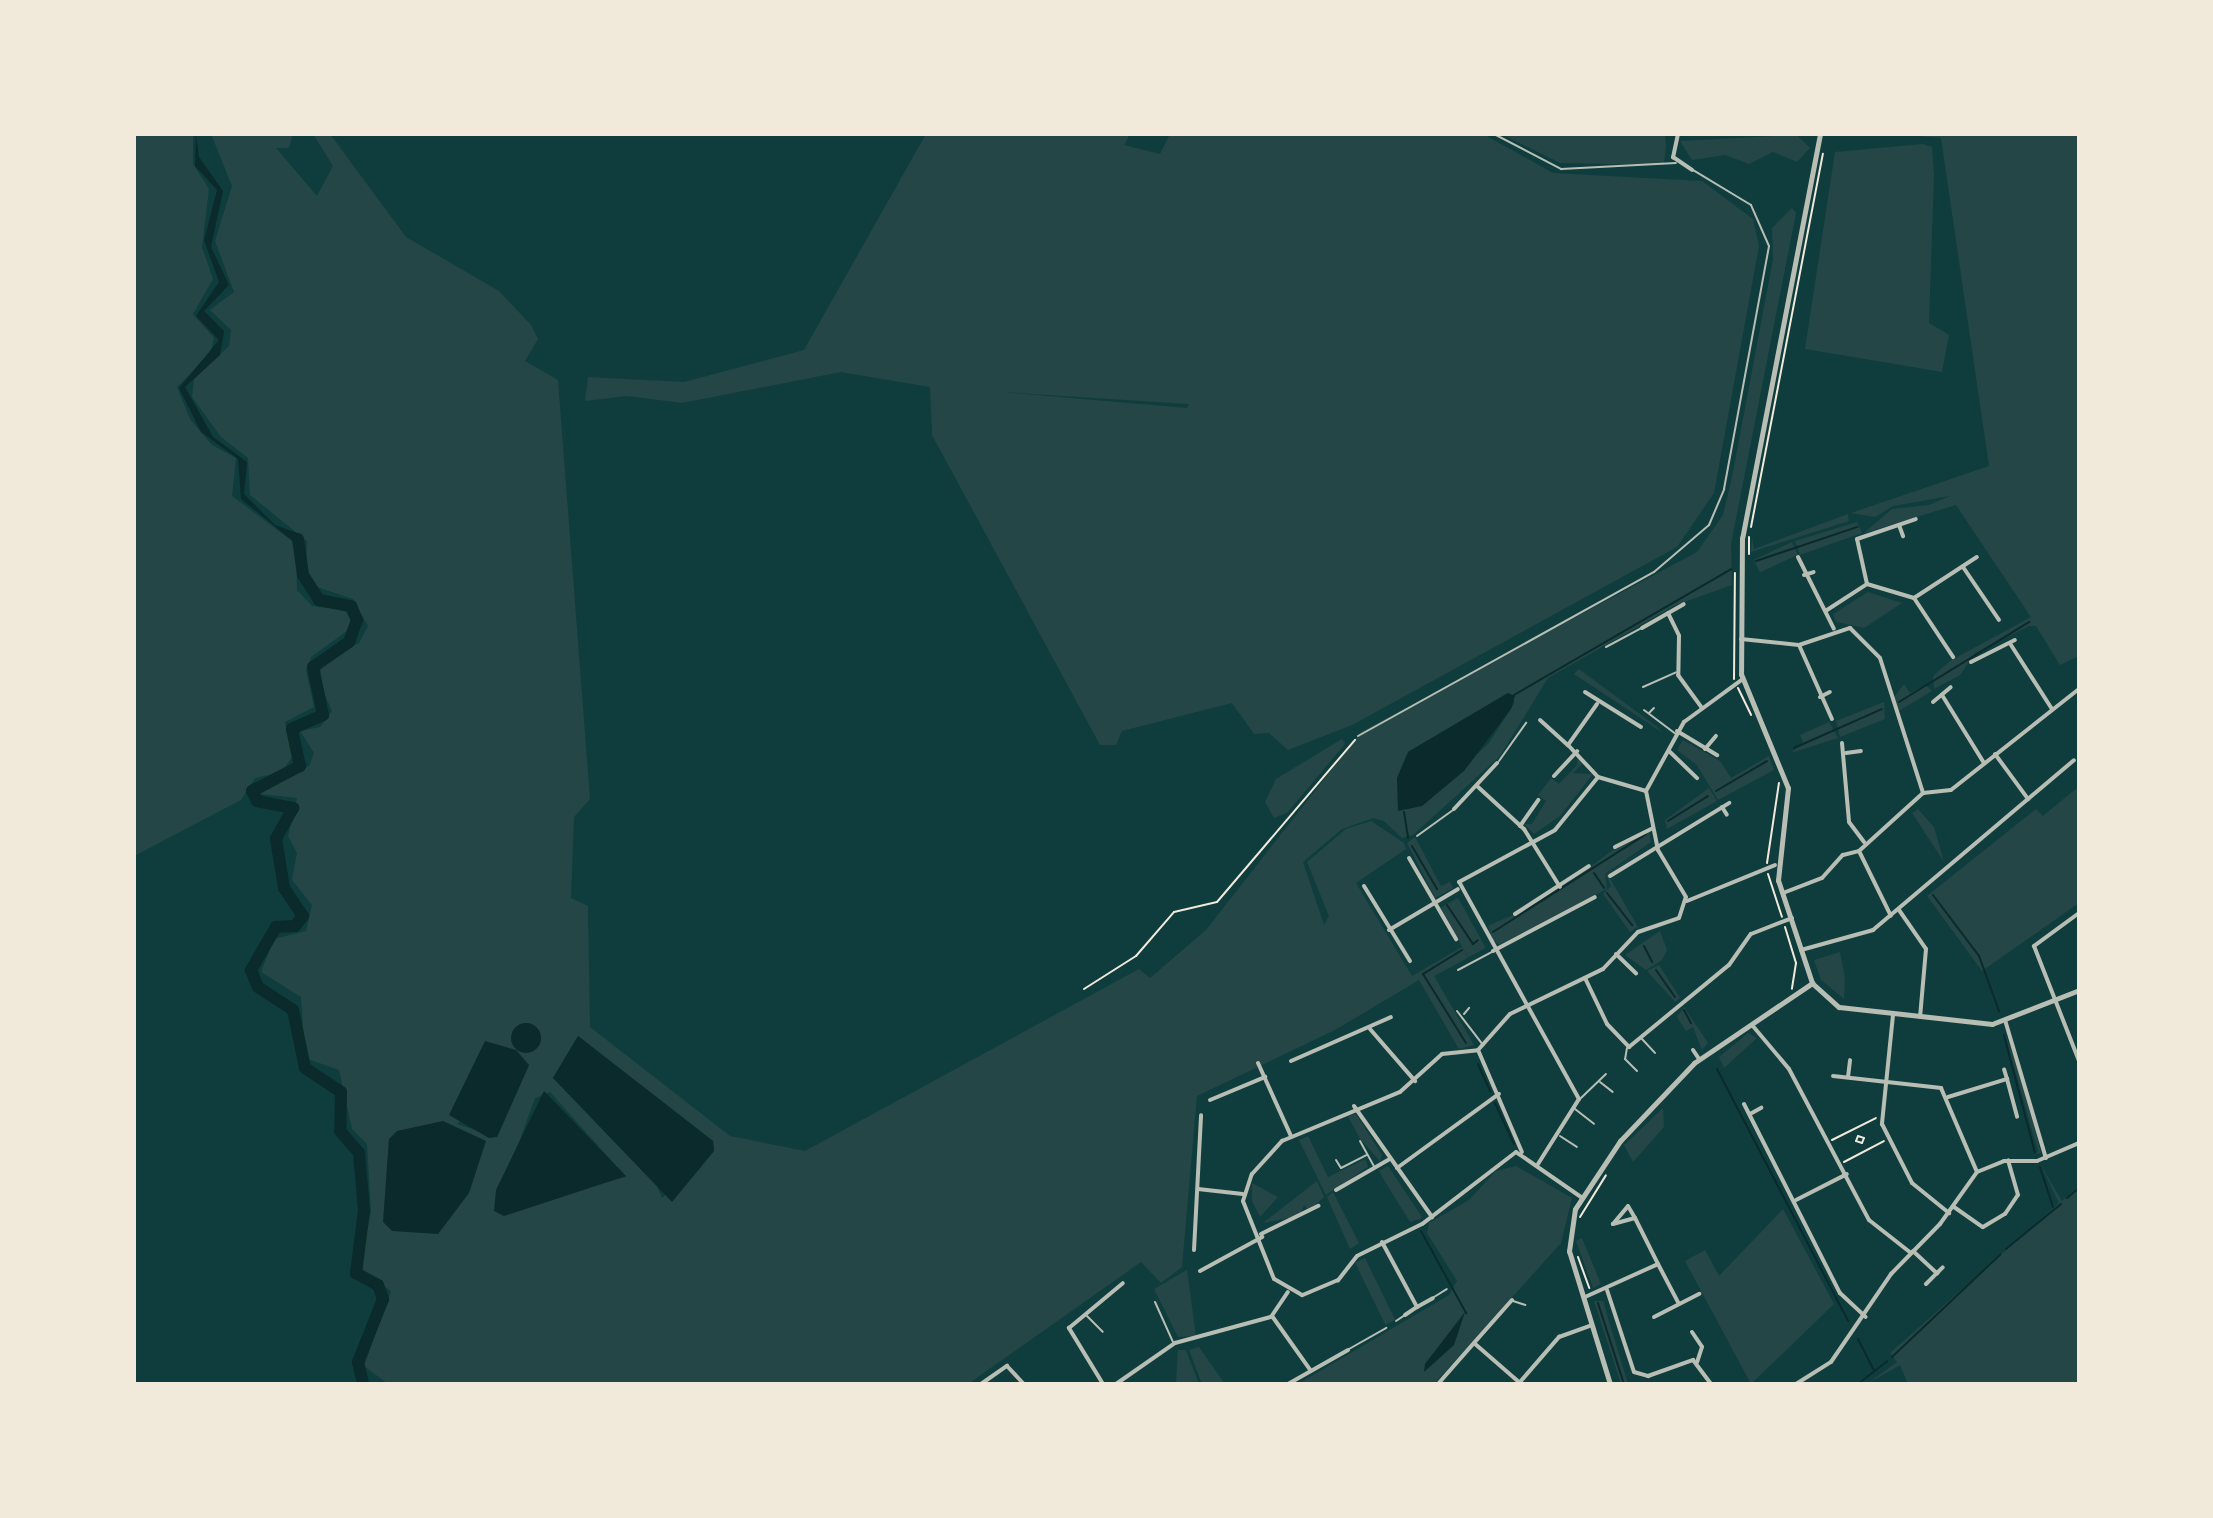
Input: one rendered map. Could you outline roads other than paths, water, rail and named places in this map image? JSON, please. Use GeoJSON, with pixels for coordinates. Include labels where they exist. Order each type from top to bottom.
{"type":"FeatureCollection","features":[{"type":"Feature","properties":{"kind":"street"},"geometry":{"type":"LineString","coordinates":[[1678,134],[1676,163],[1692,170]]}},
{"type":"Feature","properties":{"kind":"street"},"geometry":{"type":"LineString","coordinates":[[1820,134],[1740,555],[1743,679],[1787,779],[1775,865],[1783,893],[1812,983],[1839,1007],[1893,1015],[2005,1020],[2079,990]]}},
{"type":"Feature","properties":{"kind":"street"},"geometry":{"type":"LineString","coordinates":[[1867,584],[1856,541],[1916,519]]}},
{"type":"Feature","properties":{"kind":"street"},"geometry":{"type":"LineString","coordinates":[[1899,525],[1903,536]]}},
{"type":"Feature","properties":{"kind":"street"},"geometry":{"type":"LineString","coordinates":[[1798,557],[1804,575],[1827,610],[1834,629]]}},
{"type":"Feature","properties":{"kind":"street"},"geometry":{"type":"LineString","coordinates":[[1914,598],[1977,557]]}},
{"type":"Feature","properties":{"kind":"street"},"geometry":{"type":"LineString","coordinates":[[1963,567],[1999,620]]}},
{"type":"Feature","properties":{"kind":"street"},"geometry":{"type":"LineString","coordinates":[[1804,575],[1814,572]]}},
{"type":"Feature","properties":{"kind":"street"},"geometry":{"type":"LineString","coordinates":[[1827,610],[1867,584],[1914,598],[1953,657]]}},
{"type":"Feature","properties":{"kind":"street"},"geometry":{"type":"LineString","coordinates":[[1642,628],[1684,604]]}},
{"type":"Feature","properties":{"kind":"street"},"geometry":{"type":"LineString","coordinates":[[1668,613],[1679,636],[1677,672],[1702,708]]}},
{"type":"Feature","properties":{"kind":"street"},"geometry":{"type":"LineString","coordinates":[[1741,639],[1799,645],[1834,629],[1864,635],[1886,668],[1889,703],[1923,793]]}},
{"type":"Feature","properties":{"kind":"street"},"geometry":{"type":"LineString","coordinates":[[1971,662],[2011,645],[2015,640]]}},
{"type":"Feature","properties":{"kind":"street"},"geometry":{"type":"LineString","coordinates":[[1799,645],[1832,719]]}},
{"type":"Feature","properties":{"kind":"street"},"geometry":{"type":"LineString","coordinates":[[2011,645],[2052,709]]}},
{"type":"Feature","properties":{"kind":"street"},"geometry":{"type":"LineString","coordinates":[[1687,901],[1657,846],[1646,791],[1677,732],[1702,708],[1743,679]]}},
{"type":"Feature","properties":{"kind":"street"},"geometry":{"type":"LineString","coordinates":[[1933,702],[1951,687]]}},
{"type":"Feature","properties":{"kind":"street"},"geometry":{"type":"LineString","coordinates":[[1783,893],[1822,878],[1843,855],[1859,851],[1923,793],[1945,794],[2079,689]]}},
{"type":"Feature","properties":{"kind":"street"},"geometry":{"type":"LineString","coordinates":[[1585,692],[1597,704],[1641,727]]}},
{"type":"Feature","properties":{"kind":"street"},"geometry":{"type":"LineString","coordinates":[[1820,697],[1830,692]]}},
{"type":"Feature","properties":{"kind":"street"},"geometry":{"type":"LineString","coordinates":[[1942,695],[1984,763]]}},
{"type":"Feature","properties":{"kind":"street"},"geometry":{"type":"LineString","coordinates":[[1568,745],[1597,704]]}},
{"type":"Feature","properties":{"kind":"street"},"geometry":{"type":"LineString","coordinates":[[1540,720],[1577,751],[1598,777],[1646,791]]}},
{"type":"Feature","properties":{"kind":"street"},"geometry":{"type":"LineString","coordinates":[[1677,732],[1717,755]]}},
{"type":"Feature","properties":{"kind":"street"},"geometry":{"type":"LineString","coordinates":[[1705,749],[1716,736]]}},
{"type":"Feature","properties":{"kind":"street"},"geometry":{"type":"LineString","coordinates":[[1842,743],[1846,753],[1849,822],[1865,843]]}},
{"type":"Feature","properties":{"kind":"street"},"geometry":{"type":"LineString","coordinates":[[1554,776],[1577,751]]}},
{"type":"Feature","properties":{"kind":"street"},"geometry":{"type":"LineString","coordinates":[[1669,751],[1697,778]]}},
{"type":"Feature","properties":{"kind":"street"},"geometry":{"type":"LineString","coordinates":[[1846,753],[1861,751]]}},
{"type":"Feature","properties":{"kind":"street"},"geometry":{"type":"LineString","coordinates":[[1995,754],[2028,799]]}},
{"type":"Feature","properties":{"kind":"street"},"geometry":{"type":"LineString","coordinates":[[1801,950],[1866,935],[2075,761]]}},
{"type":"Feature","properties":{"kind":"street"},"geometry":{"type":"LineString","coordinates":[[1454,809],[1497,763]]}},
{"type":"Feature","properties":{"kind":"street"},"geometry":{"type":"LineString","coordinates":[[1389,930],[1458,889],[1465,876],[1532,842],[1566,820],[1598,777]]}},
{"type":"Feature","properties":{"kind":"street"},"geometry":{"type":"LineString","coordinates":[[1477,786],[1520,826],[1560,887]]}},
{"type":"Feature","properties":{"kind":"street"},"geometry":{"type":"LineString","coordinates":[[1520,826],[1538,800]]}},
{"type":"Feature","properties":{"kind":"street"},"geometry":{"type":"LineString","coordinates":[[1610,876],[1729,803]]}},
{"type":"Feature","properties":{"kind":"street"},"geometry":{"type":"LineString","coordinates":[[1722,807],[1727,815]]}},
{"type":"Feature","properties":{"kind":"street"},"geometry":{"type":"LineString","coordinates":[[1615,847],[1653,828]]}},
{"type":"Feature","properties":{"kind":"street"},"geometry":{"type":"LineString","coordinates":[[1859,851],[1891,916]]}},
{"type":"Feature","properties":{"kind":"street"},"geometry":{"type":"LineString","coordinates":[[1409,858],[1433,905],[1456,939]]}},
{"type":"Feature","properties":{"kind":"street"},"geometry":{"type":"LineString","coordinates":[[1243,1194],[1291,1136],[1415,1081],[1442,1054],[1478,1050],[1508,1016],[1585,977],[1616,954],[1638,932],[1673,923],[1687,901],[1775,865]]}},
{"type":"Feature","properties":{"kind":"street"},"geometry":{"type":"LineString","coordinates":[[1515,914],[1589,866]]}},
{"type":"Feature","properties":{"kind":"street"},"geometry":{"type":"LineString","coordinates":[[1364,886],[1410,961]]}},
{"type":"Feature","properties":{"kind":"street"},"geometry":{"type":"LineString","coordinates":[[1458,889],[1579,1099],[1560,1136],[1538,1164]]}},
{"type":"Feature","properties":{"kind":"street"},"geometry":{"type":"LineString","coordinates":[[1493,951],[1595,897]]}},
{"type":"Feature","properties":{"kind":"street"},"geometry":{"type":"LineString","coordinates":[[1899,910],[1926,949],[1920,1017]]}},
{"type":"Feature","properties":{"kind":"street"},"geometry":{"type":"LineString","coordinates":[[2079,913],[2035,941],[2054,1001],[2079,1061]]}},
{"type":"Feature","properties":{"kind":"street"},"geometry":{"type":"LineString","coordinates":[[1585,977],[1627,1048],[1729,965],[1751,934],[1792,918]]}},
{"type":"Feature","properties":{"kind":"street"},"geometry":{"type":"LineString","coordinates":[[1616,954],[1636,973]]}},
{"type":"Feature","properties":{"kind":"street"},"geometry":{"type":"LineString","coordinates":[[1610,1384],[1592,1325],[1588,1296],[1568,1240],[1581,1197],[1620,1141],[1699,1059],[1812,983]]}},
{"type":"Feature","properties":{"kind":"street"},"geometry":{"type":"LineString","coordinates":[[1893,1015],[1882,1114],[1889,1138],[1915,1187],[1950,1213]]}},
{"type":"Feature","properties":{"kind":"street"},"geometry":{"type":"LineString","coordinates":[[1291,1061],[1391,1017]]}},
{"type":"Feature","properties":{"kind":"street"},"geometry":{"type":"LineString","coordinates":[[2005,1020],[2046,1158]]}},
{"type":"Feature","properties":{"kind":"street"},"geometry":{"type":"LineString","coordinates":[[1752,1025],[1831,1141],[1869,1220],[1937,1273]]}},
{"type":"Feature","properties":{"kind":"street"},"geometry":{"type":"LineString","coordinates":[[1370,1028],[1415,1081]]}},
{"type":"Feature","properties":{"kind":"street"},"geometry":{"type":"LineString","coordinates":[[1478,1050],[1522,1152],[1581,1197]]}},
{"type":"Feature","properties":{"kind":"street"},"geometry":{"type":"LineString","coordinates":[[1693,1050],[1699,1059]]}},
{"type":"Feature","properties":{"kind":"street"},"geometry":{"type":"LineString","coordinates":[[1848,1077],[1850,1060]]}},
{"type":"Feature","properties":{"kind":"street"},"geometry":{"type":"LineString","coordinates":[[1258,1063],[1291,1136]]}},
{"type":"Feature","properties":{"kind":"street"},"geometry":{"type":"LineString","coordinates":[[2004,1069],[2017,1117]]}},
{"type":"Feature","properties":{"kind":"street"},"geometry":{"type":"LineString","coordinates":[[1833,1076],[1939,1087],[1948,1097],[1977,1172]]}},
{"type":"Feature","properties":{"kind":"street"},"geometry":{"type":"LineString","coordinates":[[1210,1100],[1265,1077]]}},
{"type":"Feature","properties":{"kind":"street"},"geometry":{"type":"LineString","coordinates":[[1948,1097],[2007,1079]]}},
{"type":"Feature","properties":{"kind":"street"},"geometry":{"type":"LineString","coordinates":[[1397,1168],[1499,1094]]}},
{"type":"Feature","properties":{"kind":"street"},"geometry":{"type":"LineString","coordinates":[[1744,1104],[1796,1200],[1840,1293],[1866,1317]]}},
{"type":"Feature","properties":{"kind":"street"},"geometry":{"type":"LineString","coordinates":[[1354,1106],[1432,1217]]}},
{"type":"Feature","properties":{"kind":"street"},"geometry":{"type":"LineString","coordinates":[[1750,1114],[1761,1108]]}},
{"type":"Feature","properties":{"kind":"street"},"geometry":{"type":"LineString","coordinates":[[1194,1250],[1201,1115]]}},
{"type":"Feature","properties":{"kind":"street"},"geometry":{"type":"LineString","coordinates":[[1796,1384],[1831,1362],[1912,1252],[1950,1213],[1977,1172],[2008,1160],[2046,1158],[2079,1143]]}},
{"type":"Feature","properties":{"kind":"street"},"geometry":{"type":"LineString","coordinates":[[1243,1194],[1262,1236],[1272,1276],[1288,1292],[1305,1295],[1333,1283],[1382,1242],[1432,1217],[1522,1152]]}},
{"type":"Feature","properties":{"kind":"street"},"geometry":{"type":"LineString","coordinates":[[1336,1190],[1390,1159]]}},
{"type":"Feature","properties":{"kind":"street"},"geometry":{"type":"LineString","coordinates":[[1954,1207],[1983,1227],[2005,1214],[2018,1195],[2008,1160]]}},
{"type":"Feature","properties":{"kind":"street"},"geometry":{"type":"LineString","coordinates":[[1796,1200],[1847,1174]]}},
{"type":"Feature","properties":{"kind":"street"},"geometry":{"type":"LineString","coordinates":[[1198,1189],[1243,1194]]}},
{"type":"Feature","properties":{"kind":"street"},"geometry":{"type":"LineString","coordinates":[[1635,1218],[1618,1227],[1613,1224],[1625,1205],[1635,1218],[1679,1304]]}},
{"type":"Feature","properties":{"kind":"street"},"geometry":{"type":"LineString","coordinates":[[1200,1271],[1318,1206]]}},
{"type":"Feature","properties":{"kind":"street"},"geometry":{"type":"LineString","coordinates":[[1382,1242],[1417,1307]]}},
{"type":"Feature","properties":{"kind":"street"},"geometry":{"type":"LineString","coordinates":[[1588,1296],[1607,1290],[1658,1264]]}},
{"type":"Feature","properties":{"kind":"street"},"geometry":{"type":"LineString","coordinates":[[1926,1284],[1943,1267]]}},
{"type":"Feature","properties":{"kind":"street"},"geometry":{"type":"LineString","coordinates":[[1103,1384],[1070,1331],[1084,1313],[1123,1283]]}},
{"type":"Feature","properties":{"kind":"street"},"geometry":{"type":"LineString","coordinates":[[1607,1290],[1630,1367],[1640,1376]]}},
{"type":"Feature","properties":{"kind":"street"},"geometry":{"type":"LineString","coordinates":[[1116,1384],[1173,1344],[1272,1316],[1288,1292]]}},
{"type":"Feature","properties":{"kind":"street"},"geometry":{"type":"LineString","coordinates":[[1654,1317],[1699,1294]]}},
{"type":"Feature","properties":{"kind":"street"},"geometry":{"type":"LineString","coordinates":[[1405,1315],[1433,1298]]}},
{"type":"Feature","properties":{"kind":"street"},"geometry":{"type":"LineString","coordinates":[[1438,1384],[1512,1300]]}},
{"type":"Feature","properties":{"kind":"street"},"geometry":{"type":"LineString","coordinates":[[1272,1316],[1311,1371]]}},
{"type":"Feature","properties":{"kind":"street"},"geometry":{"type":"LineString","coordinates":[[1474,1343],[1519,1383],[1551,1344],[1592,1325]]}},
{"type":"Feature","properties":{"kind":"street"},"geometry":{"type":"LineString","coordinates":[[1692,1332],[1702,1347],[1697,1362]]}},
{"type":"Feature","properties":{"kind":"street"},"geometry":{"type":"LineString","coordinates":[[1288,1384],[1348,1350]]}},
{"type":"Feature","properties":{"kind":"street"},"geometry":{"type":"LineString","coordinates":[[1640,1376],[1697,1362]]}},
{"type":"Feature","properties":{"kind":"street"},"geometry":{"type":"LineString","coordinates":[[1697,1362],[1711,1384]]}},
{"type":"Feature","properties":{"kind":"street"},"geometry":{"type":"LineString","coordinates":[[981,1384],[1009,1366],[1024,1384]]}},
{"type":"Feature","properties":{"kind":"street"},"geometry":{"type":"LineString","coordinates":[[1639,1384],[1640,1376]]}},
{"type":"Feature","properties":{"kind":"lane"},"geometry":{"type":"LineString","coordinates":[[1494,134],[1561,169],[1676,163]]}},
{"type":"Feature","properties":{"kind":"lane"},"geometry":{"type":"LineString","coordinates":[[1358,736],[1654,572],[1709,525],[1724,489],[1769,246],[1751,205],[1692,170]]}},
{"type":"Feature","properties":{"kind":"lane"},"geometry":{"type":"LineString","coordinates":[[1606,647],[1642,628]]}},
{"type":"Feature","properties":{"kind":"lane"},"geometry":{"type":"LineString","coordinates":[[1643,687],[1677,672]]}},
{"type":"Feature","properties":{"kind":"lane"},"geometry":{"type":"LineString","coordinates":[[1648,714],[1654,708]]}},
{"type":"Feature","properties":{"kind":"lane"},"geometry":{"type":"LineString","coordinates":[[1644,710],[1677,732]]}},
{"type":"Feature","properties":{"kind":"lane"},"geometry":{"type":"LineString","coordinates":[[1497,763],[1526,723]]}},
{"type":"Feature","properties":{"kind":"lane"},"geometry":{"type":"LineString","coordinates":[[1417,836],[1454,809]]}},
{"type":"Feature","properties":{"kind":"lane"},"geometry":{"type":"LineString","coordinates":[[1458,970],[1493,951]]}},
{"type":"Feature","properties":{"kind":"lane"},"geometry":{"type":"LineString","coordinates":[[1464,1015],[1469,1008]]}},
{"type":"Feature","properties":{"kind":"lane"},"geometry":{"type":"LineString","coordinates":[[1457,1011],[1464,1015],[1484,1046]]}},
{"type":"Feature","properties":{"kind":"lane"},"geometry":{"type":"LineString","coordinates":[[1641,1038],[1655,1053]]}},
{"type":"Feature","properties":{"kind":"lane"},"geometry":{"type":"LineString","coordinates":[[1627,1048],[1625,1059],[1637,1071]]}},
{"type":"Feature","properties":{"kind":"lane"},"geometry":{"type":"LineString","coordinates":[[1579,1099],[1606,1074]]}},
{"type":"Feature","properties":{"kind":"lane"},"geometry":{"type":"LineString","coordinates":[[1600,1081],[1613,1092]]}},
{"type":"Feature","properties":{"kind":"lane"},"geometry":{"type":"LineString","coordinates":[[1574,1109],[1594,1124]]}},
{"type":"Feature","properties":{"kind":"lane"},"geometry":{"type":"LineString","coordinates":[[1560,1136],[1577,1147]]}},
{"type":"Feature","properties":{"kind":"lane"},"geometry":{"type":"LineString","coordinates":[[1360,1141],[1375,1168]]}},
{"type":"Feature","properties":{"kind":"lane"},"geometry":{"type":"LineString","coordinates":[[1336,1160],[1341,1168],[1367,1155]]}},
{"type":"Feature","properties":{"kind":"lane"},"geometry":{"type":"LineString","coordinates":[[1433,1298],[1447,1289]]}},
{"type":"Feature","properties":{"kind":"lane"},"geometry":{"type":"LineString","coordinates":[[1512,1300],[1525,1305]]}},
{"type":"Feature","properties":{"kind":"lane"},"geometry":{"type":"LineString","coordinates":[[1155,1302],[1173,1344]]}},
{"type":"Feature","properties":{"kind":"lane"},"geometry":{"type":"LineString","coordinates":[[1084,1313],[1103,1332]]}},
{"type":"Feature","properties":{"kind":"lane"},"geometry":{"type":"LineString","coordinates":[[1396,1321],[1405,1315]]}},
{"type":"Feature","properties":{"kind":"lane"},"geometry":{"type":"LineString","coordinates":[[1348,1350],[1386,1328]]}},
{"type":"Feature","properties":{"kind":"waterway"},"geometry":{"type":"LineString","coordinates":[[1756,561],[1857,527]]}},
{"type":"Feature","properties":{"kind":"waterway"},"geometry":{"type":"LineString","coordinates":[[298,539],[303,575],[319,600],[351,606],[357,620],[349,642],[313,667],[323,715],[292,729],[300,766],[252,791],[257,801],[293,808],[276,839],[284,888],[303,916],[295,926],[276,927],[251,970],[258,987],[293,1010],[305,1068],[341,1092],[340,1131],[359,1153],[364,1210],[356,1273],[378,1285],[383,1299],[358,1362],[363,1384]]}},
{"type":"Feature","properties":{"kind":"waterway"},"geometry":{"type":"LineString","coordinates":[[1514,695],[1731,569]]}},
{"type":"Feature","properties":{"kind":"waterway"},"geometry":{"type":"LineString","coordinates":[[1899,702],[2029,622]]}},
{"type":"Feature","properties":{"kind":"waterway"},"geometry":{"type":"LineString","coordinates":[[1794,748],[1882,709]]}},
{"type":"Feature","properties":{"kind":"waterway"},"geometry":{"type":"LineString","coordinates":[[1716,791],[1767,761]]}},
{"type":"Feature","properties":{"kind":"waterway"},"geometry":{"type":"LineString","coordinates":[[1668,821],[1708,796]]}},
{"type":"Feature","properties":{"kind":"waterway"},"geometry":{"type":"LineString","coordinates":[[1404,812],[1408,838]]}},
{"type":"Feature","properties":{"kind":"waterway"},"geometry":{"type":"LineString","coordinates":[[1493,932],[1646,834]]}},
{"type":"Feature","properties":{"kind":"waterway"},"geometry":{"type":"LineString","coordinates":[[1412,846],[1437,889]]}},
{"type":"Feature","properties":{"kind":"waterway"},"geometry":{"type":"LineString","coordinates":[[1594,873],[1604,888]]}},
{"type":"Feature","properties":{"kind":"waterway"},"geometry":{"type":"LineString","coordinates":[[1607,893],[1632,925]]}},
{"type":"Feature","properties":{"kind":"waterway"},"geometry":{"type":"LineString","coordinates":[[1933,895],[1979,956],[1999,1011]]}},
{"type":"Feature","properties":{"kind":"waterway"},"geometry":{"type":"LineString","coordinates":[[1447,905],[1473,944],[1478,940]]}},
{"type":"Feature","properties":{"kind":"waterway"},"geometry":{"type":"LineString","coordinates":[[1644,946],[1652,962]]}},
{"type":"Feature","properties":{"kind":"waterway"},"geometry":{"type":"LineString","coordinates":[[1462,950],[1423,974],[1466,1043]]}},
{"type":"Feature","properties":{"kind":"waterway"},"geometry":{"type":"LineString","coordinates":[[1656,970],[1675,997]]}},
{"type":"Feature","properties":{"kind":"waterway"},"geometry":{"type":"LineString","coordinates":[[1684,1010],[1691,1023]]}},
{"type":"Feature","properties":{"kind":"waterway"},"geometry":{"type":"LineString","coordinates":[[2004,1035],[2035,1153]]}},
{"type":"Feature","properties":{"kind":"waterway"},"geometry":{"type":"LineString","coordinates":[[1478,1064],[1490,1091]]}},
{"type":"Feature","properties":{"kind":"waterway"},"geometry":{"type":"LineString","coordinates":[[1717,1069],[1848,1321]]}},
{"type":"Feature","properties":{"kind":"waterway"},"geometry":{"type":"LineString","coordinates":[[1495,1103],[1514,1144]]}},
{"type":"Feature","properties":{"kind":"waterway"},"geometry":{"type":"LineString","coordinates":[[2040,1167],[2053,1207]]}},
{"type":"Feature","properties":{"kind":"waterway"},"geometry":{"type":"LineString","coordinates":[[2067,1198],[2079,1188]]}},
{"type":"Feature","properties":{"kind":"waterway"},"geometry":{"type":"LineString","coordinates":[[2006,1249],[2061,1204]]}},
{"type":"Feature","properties":{"kind":"waterway"},"geometry":{"type":"LineString","coordinates":[[1421,1231],[1466,1313]]}},
{"type":"Feature","properties":{"kind":"waterway"},"geometry":{"type":"LineString","coordinates":[[1892,1357],[2000,1255]]}},
{"type":"Feature","properties":{"kind":"waterway"},"geometry":{"type":"LineString","coordinates":[[1598,1303],[1624,1384]]}},
{"type":"Feature","properties":{"kind":"waterway"},"geometry":{"type":"LineString","coordinates":[[1858,1339],[1874,1370]]}},
{"type":"Feature","properties":{"kind":"waterway"},"geometry":{"type":"LineString","coordinates":[[1858,1384],[1887,1361]]}}]}
